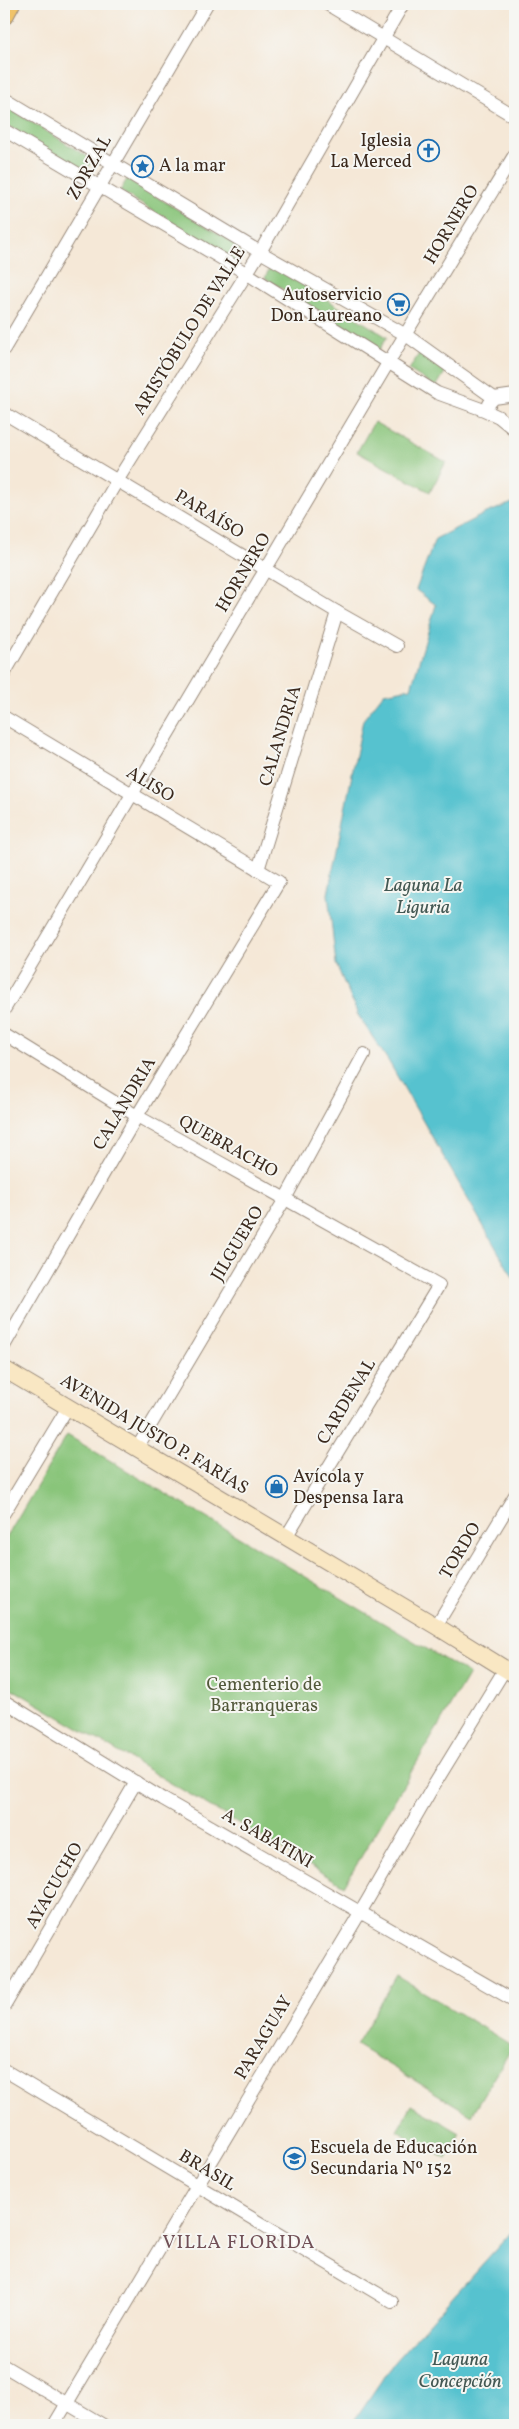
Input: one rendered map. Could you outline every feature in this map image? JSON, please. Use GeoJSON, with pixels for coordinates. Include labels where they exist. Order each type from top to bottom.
{"type":"FeatureCollection","features":[{"type":"Feature","properties":{"kind":"main road"},"geometry":{"type":"LineString","coordinates":[[4,15],[10,4]]}},
{"type":"Feature","properties":{"kind":"street","name":"ZORZAL"},"geometry":{"type":"LineString","coordinates":[[4,349],[207,4]]}},
{"type":"Feature","properties":{"kind":"street"},"geometry":{"type":"LineString","coordinates":[[327,4],[515,117]]}},
{"type":"Feature","properties":{"kind":"street","name":"ARISTÓBULO DE VALLE"},"geometry":{"type":"LineString","coordinates":[[4,674],[118,481],[260,252],[402,4]]}},
{"type":"Feature","properties":{"kind":"street"},"geometry":{"type":"LineString","coordinates":[[4,98],[260,252],[406,335],[494,398]]}},
{"type":"Feature","properties":{"kind":"street"},"geometry":{"type":"LineString","coordinates":[[4,130],[246,273],[437,393],[499,417],[515,430]]}},
{"type":"Feature","properties":{"kind":"street","name":"HORNERO"},"geometry":{"type":"LineString","coordinates":[[4,1010],[388,363],[515,154]]}},
{"type":"Feature","properties":{"kind":"street"},"geometry":{"type":"LineString","coordinates":[[484,410],[494,398],[515,395]]}},
{"type":"Feature","properties":{"kind":"street","name":"PARAÍSO"},"geometry":{"type":"LineString","coordinates":[[4,413],[397,646]]}},
{"type":"Feature","properties":{"kind":"street","name":"CALANDRIA"},"geometry":{"type":"LineString","coordinates":[[258,870],[337,612]]}},
{"type":"Feature","properties":{"kind":"street","name":"ALISO"},"geometry":{"type":"LineString","coordinates":[[4,717],[279,882]]}},
{"type":"Feature","properties":{"kind":"street","name":"CALANDRIA"},"geometry":{"type":"LineString","coordinates":[[4,1346],[137,1116],[279,882]]}},
{"type":"Feature","properties":{"kind":"street","name":"QUEBRACHO"},"geometry":{"type":"LineString","coordinates":[[4,1034],[137,1116],[439,1285]]}},
{"type":"Feature","properties":{"kind":"street","name":"JILGUERO"},"geometry":{"type":"LineString","coordinates":[[137,1448],[286,1199],[364,1054]]}},
{"type":"Feature","properties":{"kind":"street","name":"CARDENAL"},"geometry":{"type":"LineString","coordinates":[[286,1536],[439,1285]]}},
{"type":"Feature","properties":{"kind":"street","name":"AVENIDA JUSTO P. FARÍAS"},"geometry":{"type":"LineString","coordinates":[[4,1369],[286,1536],[510,1672]]}},
{"type":"Feature","properties":{"kind":"street"},"geometry":{"type":"LineString","coordinates":[[4,1513],[68,1407]]}},
{"type":"Feature","properties":{"kind":"street","name":"TORDO"},"geometry":{"type":"LineString","coordinates":[[436,1626],[515,1495]]}},
{"type":"Feature","properties":{"kind":"street","name":"PARAGUAY"},"geometry":{"type":"LineString","coordinates":[[54,2425],[441,1773],[510,1672]]}},
{"type":"Feature","properties":{"kind":"street","name":"A. SABATINI"},"geometry":{"type":"LineString","coordinates":[[4,1701],[136,1782],[515,2001]]}},
{"type":"Feature","properties":{"kind":"street","name":"AYACUCHO"},"geometry":{"type":"LineString","coordinates":[[4,2008],[136,1782]]}},
{"type":"Feature","properties":{"kind":"street","name":"BRASIL"},"geometry":{"type":"LineString","coordinates":[[4,2070],[392,2302]]}},
{"type":"Feature","properties":{"kind":"street"},"geometry":{"type":"LineString","coordinates":[[4,2366],[103,2425]]}},
{"type":"Feature","properties":{"kind":"green space"},"geometry":{"type":"Polygon","coordinates":[[[4,105],[93,160],[84,174],[4,123],[4,105]]]}},
{"type":"Feature","properties":{"kind":"green space"},"geometry":{"type":"Polygon","coordinates":[[[127,179],[244,249],[236,262],[120,191],[127,179]]]}},
{"type":"Feature","properties":{"kind":"green space"},"geometry":{"type":"Polygon","coordinates":[[[271,265],[387,337],[379,350],[265,278],[271,265]]]}},
{"type":"Feature","properties":{"kind":"green space"},"geometry":{"type":"Polygon","coordinates":[[[420,352],[447,369],[436,387],[409,370],[420,352]]]}},
{"type":"Feature","properties":{"kind":"green space"},"geometry":{"type":"Polygon","coordinates":[[[374,422],[446,462],[430,492],[357,452],[374,422]]]}},
{"type":"Feature","properties":{"kind":"green space","name":"Cementerio de Barranqueras"},"geometry":{"type":"Polygon","coordinates":[[[67,1435],[469,1674],[344,1886],[4,1684],[4,1542],[67,1435]]]}},
{"type":"Feature","properties":{"kind":"green space"},"geometry":{"type":"Polygon","coordinates":[[[397,1976],[513,2046],[472,2115],[356,2045],[397,1976]]]}},
{"type":"Feature","properties":{"kind":"green space"},"geometry":{"type":"Polygon","coordinates":[[[412,2105],[460,2133],[446,2159],[397,2131],[412,2105]]]}},
{"type":"Feature","properties":{"kind":"water","name":"Laguna La Liguria"},"geometry":{"type":"Polygon","coordinates":[[[515,502],[515,1281],[389,1062],[358,1015],[336,964],[328,894],[363,720],[384,693],[411,688],[436,605],[416,590],[435,539],[484,514],[515,502]]]}},
{"type":"Feature","properties":{"kind":"water","name":"Laguna Concepción"},"geometry":{"type":"Polygon","coordinates":[[[515,2228],[515,2425],[351,2425],[394,2362],[515,2228]]]}},
{"type":"Feature","properties":{"kind":"place","name":"Iglesia La Merced"},"geometry":{"type":"Point","coordinates":[428,151]}},
{"type":"Feature","properties":{"kind":"place","name":"A la mar"},"geometry":{"type":"Point","coordinates":[143,166]}},
{"type":"Feature","properties":{"kind":"place","name":"Autoservicio Don Laureano"},"geometry":{"type":"Point","coordinates":[398,305]}},
{"type":"Feature","properties":{"kind":"place","name":"Avícola y Despensa Iara"},"geometry":{"type":"Point","coordinates":[277,1487]}},
{"type":"Feature","properties":{"kind":"place","name":"Escuela de Educación Secundaria Nº 152"},"geometry":{"type":"Point","coordinates":[294,2158]}},
{"type":"Feature","properties":{"kind":"district","name":"VILLA FLORIDA"},"geometry":{"type":"Point","coordinates":[239,2243]}}]}
